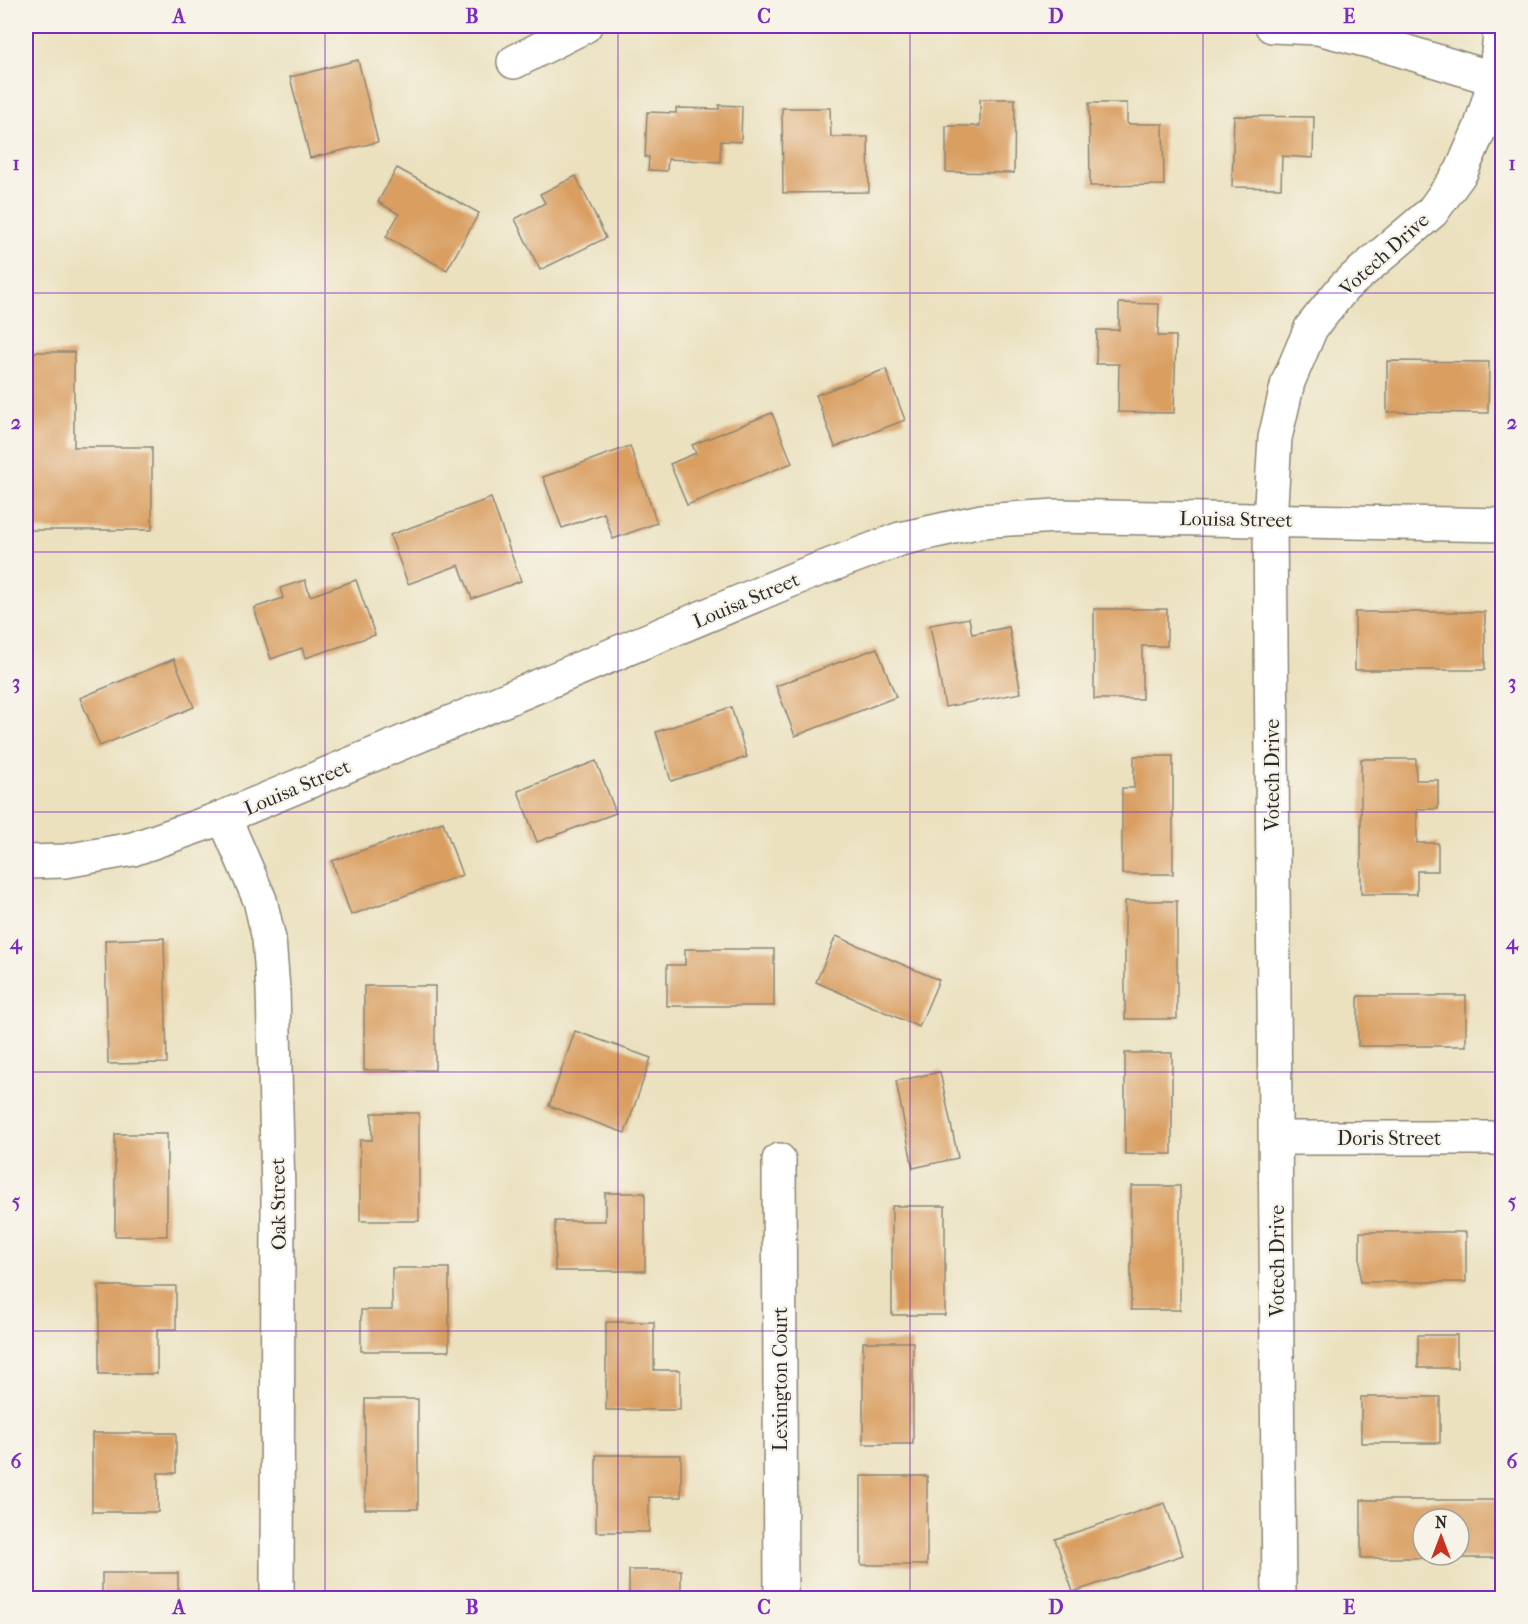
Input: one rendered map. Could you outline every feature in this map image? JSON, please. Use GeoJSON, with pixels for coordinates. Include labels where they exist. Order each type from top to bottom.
{"type":"FeatureCollection","features":[{"type":"Feature","properties":{"kind":"street"},"geometry":{"type":"LineString","coordinates":[[514,62],[585,26]]}},
{"type":"Feature","properties":{"kind":"street"},"geometry":{"type":"LineString","coordinates":[[1272,26],[1318,28],[1384,45],[1495,79]]}},
{"type":"Feature","properties":{"kind":"street","name":"Votech Drive"},"geometry":{"type":"LineString","coordinates":[[1279,1599],[1270,520],[1275,438],[1288,382],[1311,328],[1344,287],[1432,212],[1461,172],[1481,126],[1495,79],[1501,26]]}},
{"type":"Feature","properties":{"kind":"street","name":"Louisa Street"},"geometry":{"type":"LineString","coordinates":[[26,862],[65,861],[133,849],[224,817],[799,577],[900,539],[981,521],[1056,516],[1503,525]]}},
{"type":"Feature","properties":{"kind":"street","name":"Oak Street"},"geometry":{"type":"LineString","coordinates":[[224,817],[260,900],[269,939],[273,989],[278,1192],[277,1599]]}},
{"type":"Feature","properties":{"kind":"street","name":"Doris Street"},"geometry":{"type":"LineString","coordinates":[[1276,1138],[1503,1138]]}},
{"type":"Feature","properties":{"kind":"street","name":"Lexington Court"},"geometry":{"type":"LineString","coordinates":[[779,1160],[781,1599]]}},
{"type":"Feature","properties":{"kind":"building"},"geometry":{"type":"Polygon","coordinates":[[[358,60],[378,142],[310,158],[290,77],[358,60]]]}},
{"type":"Feature","properties":{"kind":"building"},"geometry":{"type":"Polygon","coordinates":[[[980,99],[1015,99],[1014,173],[946,172],[946,126],[980,126],[980,99]]]}},
{"type":"Feature","properties":{"kind":"building"},"geometry":{"type":"Polygon","coordinates":[[[1089,103],[1127,103],[1127,124],[1163,124],[1164,185],[1090,186],[1089,103]]]}},
{"type":"Feature","properties":{"kind":"building"},"geometry":{"type":"Polygon","coordinates":[[[719,105],[742,106],[741,142],[721,141],[720,162],[668,159],[667,171],[648,170],[649,157],[645,157],[647,112],[676,113],[676,108],[719,109],[719,105]]]}},
{"type":"Feature","properties":{"kind":"building"},"geometry":{"type":"Polygon","coordinates":[[[782,108],[830,108],[831,137],[868,137],[869,192],[783,193],[782,108]]]}},
{"type":"Feature","properties":{"kind":"building"},"geometry":{"type":"Polygon","coordinates":[[[1234,116],[1314,117],[1313,158],[1282,156],[1281,188],[1232,187],[1234,116]]]}},
{"type":"Feature","properties":{"kind":"building"},"geometry":{"type":"Polygon","coordinates":[[[397,168],[479,213],[447,270],[386,237],[399,214],[378,202],[397,168]]]}},
{"type":"Feature","properties":{"kind":"building"},"geometry":{"type":"Polygon","coordinates":[[[576,176],[606,238],[540,270],[515,219],[545,203],[540,194],[576,176]]]}},
{"type":"Feature","properties":{"kind":"building"},"geometry":{"type":"Polygon","coordinates":[[[1119,303],[1159,304],[1158,336],[1176,336],[1174,413],[1118,412],[1119,364],[1096,364],[1097,330],[1119,330],[1119,303]]]}},
{"type":"Feature","properties":{"kind":"building"},"geometry":{"type":"Polygon","coordinates":[[[26,352],[74,352],[74,447],[152,447],[152,530],[26,530],[26,352]]]}},
{"type":"Feature","properties":{"kind":"building"},"geometry":{"type":"Polygon","coordinates":[[[1387,361],[1489,362],[1488,413],[1387,412],[1387,361]]]}},
{"type":"Feature","properties":{"kind":"building"},"geometry":{"type":"Polygon","coordinates":[[[886,369],[905,420],[835,447],[816,395],[886,369]]]}},
{"type":"Feature","properties":{"kind":"building"},"geometry":{"type":"Polygon","coordinates":[[[772,413],[792,463],[687,505],[670,464],[696,453],[692,445],[772,413]]]}},
{"type":"Feature","properties":{"kind":"building"},"geometry":{"type":"Polygon","coordinates":[[[630,446],[657,523],[613,539],[604,513],[562,528],[543,477],[630,446]]]}},
{"type":"Feature","properties":{"kind":"building"},"geometry":{"type":"Polygon","coordinates":[[[491,498],[521,581],[472,599],[459,565],[408,584],[390,535],[491,498]]]}},
{"type":"Feature","properties":{"kind":"building"},"geometry":{"type":"Polygon","coordinates":[[[305,580],[310,596],[356,580],[375,635],[305,658],[302,648],[271,659],[254,608],[283,598],[280,588],[305,580]]]}},
{"type":"Feature","properties":{"kind":"building"},"geometry":{"type":"Polygon","coordinates":[[[1094,609],[1167,609],[1167,646],[1142,646],[1142,699],[1094,699],[1094,609]]]}},
{"type":"Feature","properties":{"kind":"building"},"geometry":{"type":"Polygon","coordinates":[[[1355,612],[1485,612],[1485,670],[1355,670],[1355,612]]]}},
{"type":"Feature","properties":{"kind":"building"},"geometry":{"type":"Polygon","coordinates":[[[969,618],[972,634],[1009,627],[1021,693],[945,707],[930,625],[969,618]]]}},
{"type":"Feature","properties":{"kind":"building"},"geometry":{"type":"Polygon","coordinates":[[[877,648],[896,697],[795,736],[776,686],[877,648]]]}},
{"type":"Feature","properties":{"kind":"building"},"geometry":{"type":"Polygon","coordinates":[[[174,659],[194,707],[100,746],[80,698],[174,659]]]}},
{"type":"Feature","properties":{"kind":"building"},"geometry":{"type":"Polygon","coordinates":[[[731,707],[747,757],[671,781],[656,732],[731,707]]]}},
{"type":"Feature","properties":{"kind":"building"},"geometry":{"type":"Polygon","coordinates":[[[1134,756],[1173,756],[1173,874],[1122,874],[1122,788],[1134,788],[1134,756]]]}},
{"type":"Feature","properties":{"kind":"building"},"geometry":{"type":"Polygon","coordinates":[[[1361,759],[1416,759],[1416,780],[1438,780],[1438,809],[1417,809],[1417,843],[1438,843],[1438,871],[1417,871],[1417,894],[1361,894],[1361,759]]]}},
{"type":"Feature","properties":{"kind":"building"},"geometry":{"type":"Polygon","coordinates":[[[596,761],[616,813],[537,842],[518,791],[596,761]]]}},
{"type":"Feature","properties":{"kind":"building"},"geometry":{"type":"Polygon","coordinates":[[[443,822],[462,875],[351,915],[332,861],[443,822]]]}},
{"type":"Feature","properties":{"kind":"building"},"geometry":{"type":"Polygon","coordinates":[[[1125,901],[1177,901],[1177,1019],[1125,1019],[1125,901]]]}},
{"type":"Feature","properties":{"kind":"building"},"geometry":{"type":"Polygon","coordinates":[[[836,936],[939,980],[919,1027],[816,982],[836,936]]]}},
{"type":"Feature","properties":{"kind":"building"},"geometry":{"type":"Polygon","coordinates":[[[164,938],[167,1063],[108,1064],[105,940],[164,938]]]}},
{"type":"Feature","properties":{"kind":"building"},"geometry":{"type":"Polygon","coordinates":[[[685,949],[774,949],[774,1006],[667,1006],[667,965],[685,965],[685,949]]]}},
{"type":"Feature","properties":{"kind":"building"},"geometry":{"type":"Polygon","coordinates":[[[364,986],[435,986],[435,1070],[364,1070],[364,986]]]}},
{"type":"Feature","properties":{"kind":"building"},"geometry":{"type":"Polygon","coordinates":[[[1358,996],[1466,996],[1466,1046],[1358,1046],[1358,996]]]}},
{"type":"Feature","properties":{"kind":"building"},"geometry":{"type":"Polygon","coordinates":[[[575,1031],[651,1058],[625,1133],[549,1106],[575,1031]]]}},
{"type":"Feature","properties":{"kind":"building"},"geometry":{"type":"Polygon","coordinates":[[[1125,1053],[1172,1053],[1172,1154],[1125,1154],[1125,1053]]]}},
{"type":"Feature","properties":{"kind":"building"},"geometry":{"type":"Polygon","coordinates":[[[940,1072],[958,1158],[913,1168],[896,1081],[940,1072]]]}},
{"type":"Feature","properties":{"kind":"building"},"geometry":{"type":"Polygon","coordinates":[[[372,1113],[419,1113],[419,1221],[360,1221],[360,1140],[372,1140],[372,1113]]]}},
{"type":"Feature","properties":{"kind":"building"},"geometry":{"type":"Polygon","coordinates":[[[115,1134],[167,1134],[167,1236],[115,1236],[115,1134]]]}},
{"type":"Feature","properties":{"kind":"building"},"geometry":{"type":"Polygon","coordinates":[[[1131,1186],[1180,1186],[1180,1310],[1131,1310],[1131,1186]]]}},
{"type":"Feature","properties":{"kind":"building"},"geometry":{"type":"Polygon","coordinates":[[[605,1193],[645,1193],[645,1271],[555,1271],[555,1221],[605,1221],[605,1193]]]}},
{"type":"Feature","properties":{"kind":"building"},"geometry":{"type":"Polygon","coordinates":[[[892,1206],[945,1206],[945,1315],[892,1315],[892,1206]]]}},
{"type":"Feature","properties":{"kind":"building"},"geometry":{"type":"Polygon","coordinates":[[[1360,1232],[1466,1232],[1466,1282],[1360,1282],[1360,1232]]]}},
{"type":"Feature","properties":{"kind":"building"},"geometry":{"type":"Polygon","coordinates":[[[392,1268],[449,1268],[449,1351],[361,1351],[361,1310],[392,1310],[392,1268]]]}},
{"type":"Feature","properties":{"kind":"building"},"geometry":{"type":"Polygon","coordinates":[[[99,1286],[176,1286],[176,1329],[157,1329],[157,1374],[99,1374],[99,1286]]]}},
{"type":"Feature","properties":{"kind":"building"},"geometry":{"type":"Polygon","coordinates":[[[606,1322],[654,1322],[654,1370],[680,1370],[680,1410],[606,1410],[606,1322]]]}},
{"type":"Feature","properties":{"kind":"building"},"geometry":{"type":"Polygon","coordinates":[[[1418,1335],[1457,1335],[1457,1368],[1418,1368],[1418,1335]]]}},
{"type":"Feature","properties":{"kind":"building"},"geometry":{"type":"Polygon","coordinates":[[[863,1342],[913,1342],[913,1444],[863,1444],[863,1342]]]}},
{"type":"Feature","properties":{"kind":"building"},"geometry":{"type":"Polygon","coordinates":[[[1361,1397],[1440,1397],[1440,1443],[1361,1443],[1361,1397]]]}},
{"type":"Feature","properties":{"kind":"building"},"geometry":{"type":"Polygon","coordinates":[[[365,1399],[418,1399],[418,1509],[365,1509],[365,1399]]]}},
{"type":"Feature","properties":{"kind":"building"},"geometry":{"type":"Polygon","coordinates":[[[92,1433],[176,1433],[176,1473],[158,1473],[158,1512],[92,1512],[92,1433]]]}},
{"type":"Feature","properties":{"kind":"building"},"geometry":{"type":"Polygon","coordinates":[[[596,1455],[681,1455],[681,1497],[649,1497],[649,1532],[596,1532],[596,1455]]]}},
{"type":"Feature","properties":{"kind":"building"},"geometry":{"type":"Polygon","coordinates":[[[861,1476],[927,1476],[927,1565],[861,1565],[861,1476]]]}},
{"type":"Feature","properties":{"kind":"building"},"geometry":{"type":"Polygon","coordinates":[[[1361,1500],[1497,1500],[1497,1558],[1471,1558],[1471,1507],[1411,1507],[1411,1558],[1361,1558],[1361,1500]]]}},
{"type":"Feature","properties":{"kind":"building"},"geometry":{"type":"Polygon","coordinates":[[[1165,1503],[1183,1555],[1073,1592],[1055,1539],[1165,1503]]]}},
{"type":"Feature","properties":{"kind":"building"},"geometry":{"type":"Polygon","coordinates":[[[629,1570],[681,1570],[681,1598],[629,1598],[629,1570]]]}},
{"type":"Feature","properties":{"kind":"building"},"geometry":{"type":"Polygon","coordinates":[[[102,1573],[178,1573],[178,1598],[102,1598],[102,1573]]]}}]}
